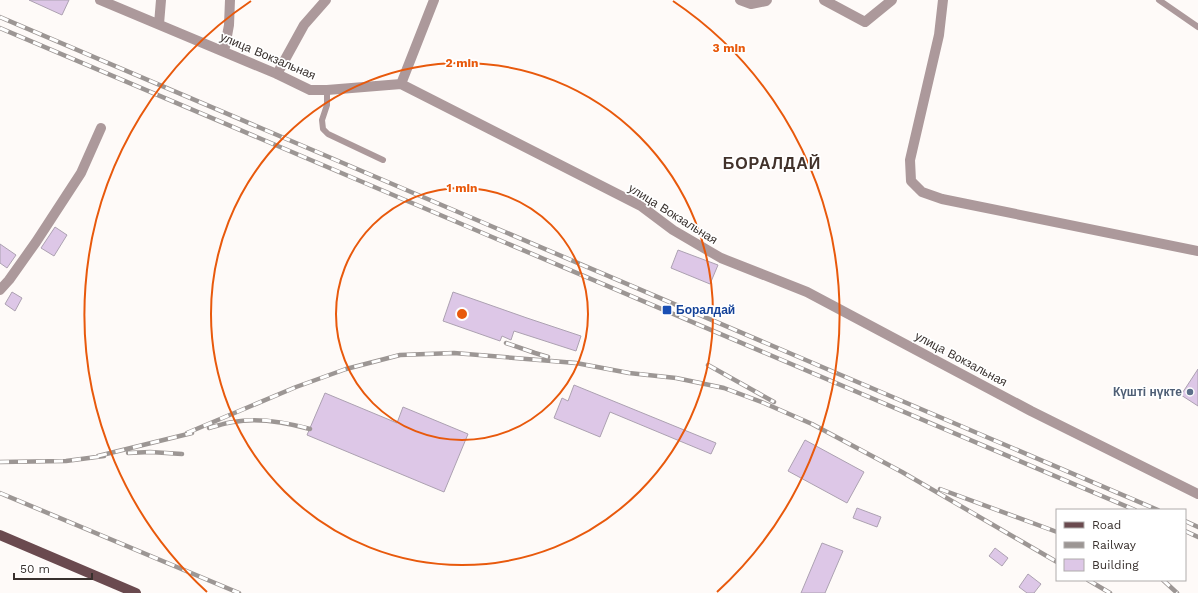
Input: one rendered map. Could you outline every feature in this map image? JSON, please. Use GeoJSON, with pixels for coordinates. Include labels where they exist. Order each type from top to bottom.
{"type":"FeatureCollection","features":[{"type":"Feature","properties":{"kind":"main road"},"geometry":{"type":"LineString","coordinates":[[0,535],[136,593]]}},
{"type":"Feature","properties":{"kind":"street","name":"улица Вокзальная"},"geometry":{"type":"LineString","coordinates":[[100,0],[277,74],[310,90],[401,84],[641,206],[673,230],[721,258],[807,292],[1031,411],[1198,494]]}},
{"type":"Feature","properties":{"kind":"street"},"geometry":{"type":"LineString","coordinates":[[159,24],[161,0]]}},
{"type":"Feature","properties":{"kind":"street"},"geometry":{"type":"LineString","coordinates":[[224,52],[229,26],[230,0]]}},
{"type":"Feature","properties":{"kind":"street"},"geometry":{"type":"LineString","coordinates":[[277,74],[304,25],[326,0]]}},
{"type":"Feature","properties":{"kind":"street"},"geometry":{"type":"LineString","coordinates":[[401,84],[434,0]]}},
{"type":"Feature","properties":{"kind":"street"},"geometry":{"type":"LineString","coordinates":[[740,0],[751,4],[767,0]]}},
{"type":"Feature","properties":{"kind":"street"},"geometry":{"type":"LineString","coordinates":[[824,0],[865,22],[892,0]]}},
{"type":"Feature","properties":{"kind":"street"},"geometry":{"type":"LineString","coordinates":[[943,0],[939,35],[910,160],[911,180],[922,192],[942,198],[1198,251]]}},
{"type":"Feature","properties":{"kind":"street"},"geometry":{"type":"LineString","coordinates":[[0,290],[36,242],[80,173],[101,128]]}},
{"type":"Feature","properties":{"kind":"lane"},"geometry":{"type":"LineString","coordinates":[[1159,0],[1198,27]]}},
{"type":"Feature","properties":{"kind":"lane"},"geometry":{"type":"LineString","coordinates":[[326,90],[326,105],[322,120],[323,129],[328,134],[383,160]]}},
{"type":"Feature","properties":{"kind":"building"},"geometry":{"type":"Polygon","coordinates":[[[29,0],[69,0],[62,15],[29,0]]]}},
{"type":"Feature","properties":{"kind":"building"},"geometry":{"type":"Polygon","coordinates":[[[55,227],[67,235],[54,256],[41,248],[55,227]]]}},
{"type":"Feature","properties":{"kind":"building"},"geometry":{"type":"Polygon","coordinates":[[[0,244],[16,255],[7,268],[0,263],[0,244]]]}},
{"type":"Feature","properties":{"kind":"building","name":"Боралдай"},"geometry":{"type":"Polygon","coordinates":[[[678,250],[718,265],[710,284],[671,268],[678,250]]]}},
{"type":"Feature","properties":{"kind":"building"},"geometry":{"type":"Polygon","coordinates":[[[12,292],[22,298],[15,311],[5,304],[12,292]]]}},
{"type":"Feature","properties":{"kind":"building"},"geometry":{"type":"Polygon","coordinates":[[[453,292],[581,336],[576,351],[514,331],[511,340],[502,336],[500,341],[443,321],[453,292]]]}},
{"type":"Feature","properties":{"kind":"building","name":"Күшті нүкте"},"geometry":{"type":"Polygon","coordinates":[[[1198,369],[1198,406],[1181,395],[1198,369]]]}},
{"type":"Feature","properties":{"kind":"building"},"geometry":{"type":"Polygon","coordinates":[[[574,385],[716,443],[711,454],[610,412],[600,437],[554,418],[562,398],[568,401],[574,385]]]}},
{"type":"Feature","properties":{"kind":"building"},"geometry":{"type":"Polygon","coordinates":[[[325,393],[397,423],[403,407],[468,434],[444,492],[307,435],[325,393]]]}},
{"type":"Feature","properties":{"kind":"building"},"geometry":{"type":"Polygon","coordinates":[[[805,440],[864,472],[847,503],[788,471],[805,440]]]}},
{"type":"Feature","properties":{"kind":"building"},"geometry":{"type":"Polygon","coordinates":[[[857,508],[881,517],[877,527],[853,518],[857,508]]]}},
{"type":"Feature","properties":{"kind":"building"},"geometry":{"type":"Polygon","coordinates":[[[822,543],[843,551],[825,593],[801,593],[822,543]]]}},
{"type":"Feature","properties":{"kind":"building"},"geometry":{"type":"Polygon","coordinates":[[[995,548],[1008,558],[1002,566],[989,556],[995,548]]]}},
{"type":"Feature","properties":{"kind":"building"},"geometry":{"type":"Polygon","coordinates":[[[1028,574],[1041,584],[1034,593],[1027,593],[1019,587],[1028,574]]]}},
{"type":"Feature","properties":{"kind":"railway"},"geometry":{"type":"LineString","coordinates":[[0,17],[1156,509]]}},
{"type":"Feature","properties":{"kind":"railway"},"geometry":{"type":"LineString","coordinates":[[0,28],[1133,509]]}},
{"type":"Feature","properties":{"kind":"railway"},"geometry":{"type":"LineString","coordinates":[[506,343],[548,357]]}},
{"type":"Feature","properties":{"kind":"railway"},"geometry":{"type":"LineString","coordinates":[[187,433],[296,387],[346,369],[400,355],[454,353],[576,363],[629,373],[676,378],[724,388],[764,403],[812,424],[902,472],[1056,561]]}},
{"type":"Feature","properties":{"kind":"railway"},"geometry":{"type":"LineString","coordinates":[[708,365],[774,402]]}},
{"type":"Feature","properties":{"kind":"railway"},"geometry":{"type":"LineString","coordinates":[[209,428],[230,422],[262,420],[282,422],[310,429]]}},
{"type":"Feature","properties":{"kind":"railway"},"geometry":{"type":"LineString","coordinates":[[98,456],[192,433]]}},
{"type":"Feature","properties":{"kind":"railway"},"geometry":{"type":"LineString","coordinates":[[128,453],[150,452],[182,454]]}},
{"type":"Feature","properties":{"kind":"railway"},"geometry":{"type":"LineString","coordinates":[[0,462],[66,461],[104,456]]}},
{"type":"Feature","properties":{"kind":"railway"},"geometry":{"type":"LineString","coordinates":[[940,489],[1056,532]]}},
{"type":"Feature","properties":{"kind":"railway"},"geometry":{"type":"LineString","coordinates":[[0,493],[239,593]]}},
{"type":"Feature","properties":{"kind":"railway"},"geometry":{"type":"LineString","coordinates":[[1186,521],[1198,527]]}},
{"type":"Feature","properties":{"kind":"railway"},"geometry":{"type":"LineString","coordinates":[[1186,531],[1198,537]]}},
{"type":"Feature","properties":{"kind":"railway"},"geometry":{"type":"LineString","coordinates":[[1090,581],[1110,593]]}},
{"type":"Feature","properties":{"kind":"railway"},"geometry":{"type":"LineString","coordinates":[[1164,581],[1177,593]]}},
{"type":"Feature","properties":{"kind":"place","name":"Боралдай"},"geometry":{"type":"Point","coordinates":[667,310]}},
{"type":"Feature","properties":{"kind":"place","name":"Күшті нүкте"},"geometry":{"type":"Point","coordinates":[1190,392]}},
{"type":"Feature","properties":{"kind":"district","name":"БОРАЛДАЙ"},"geometry":{"type":"Point","coordinates":[772,163]}}]}
